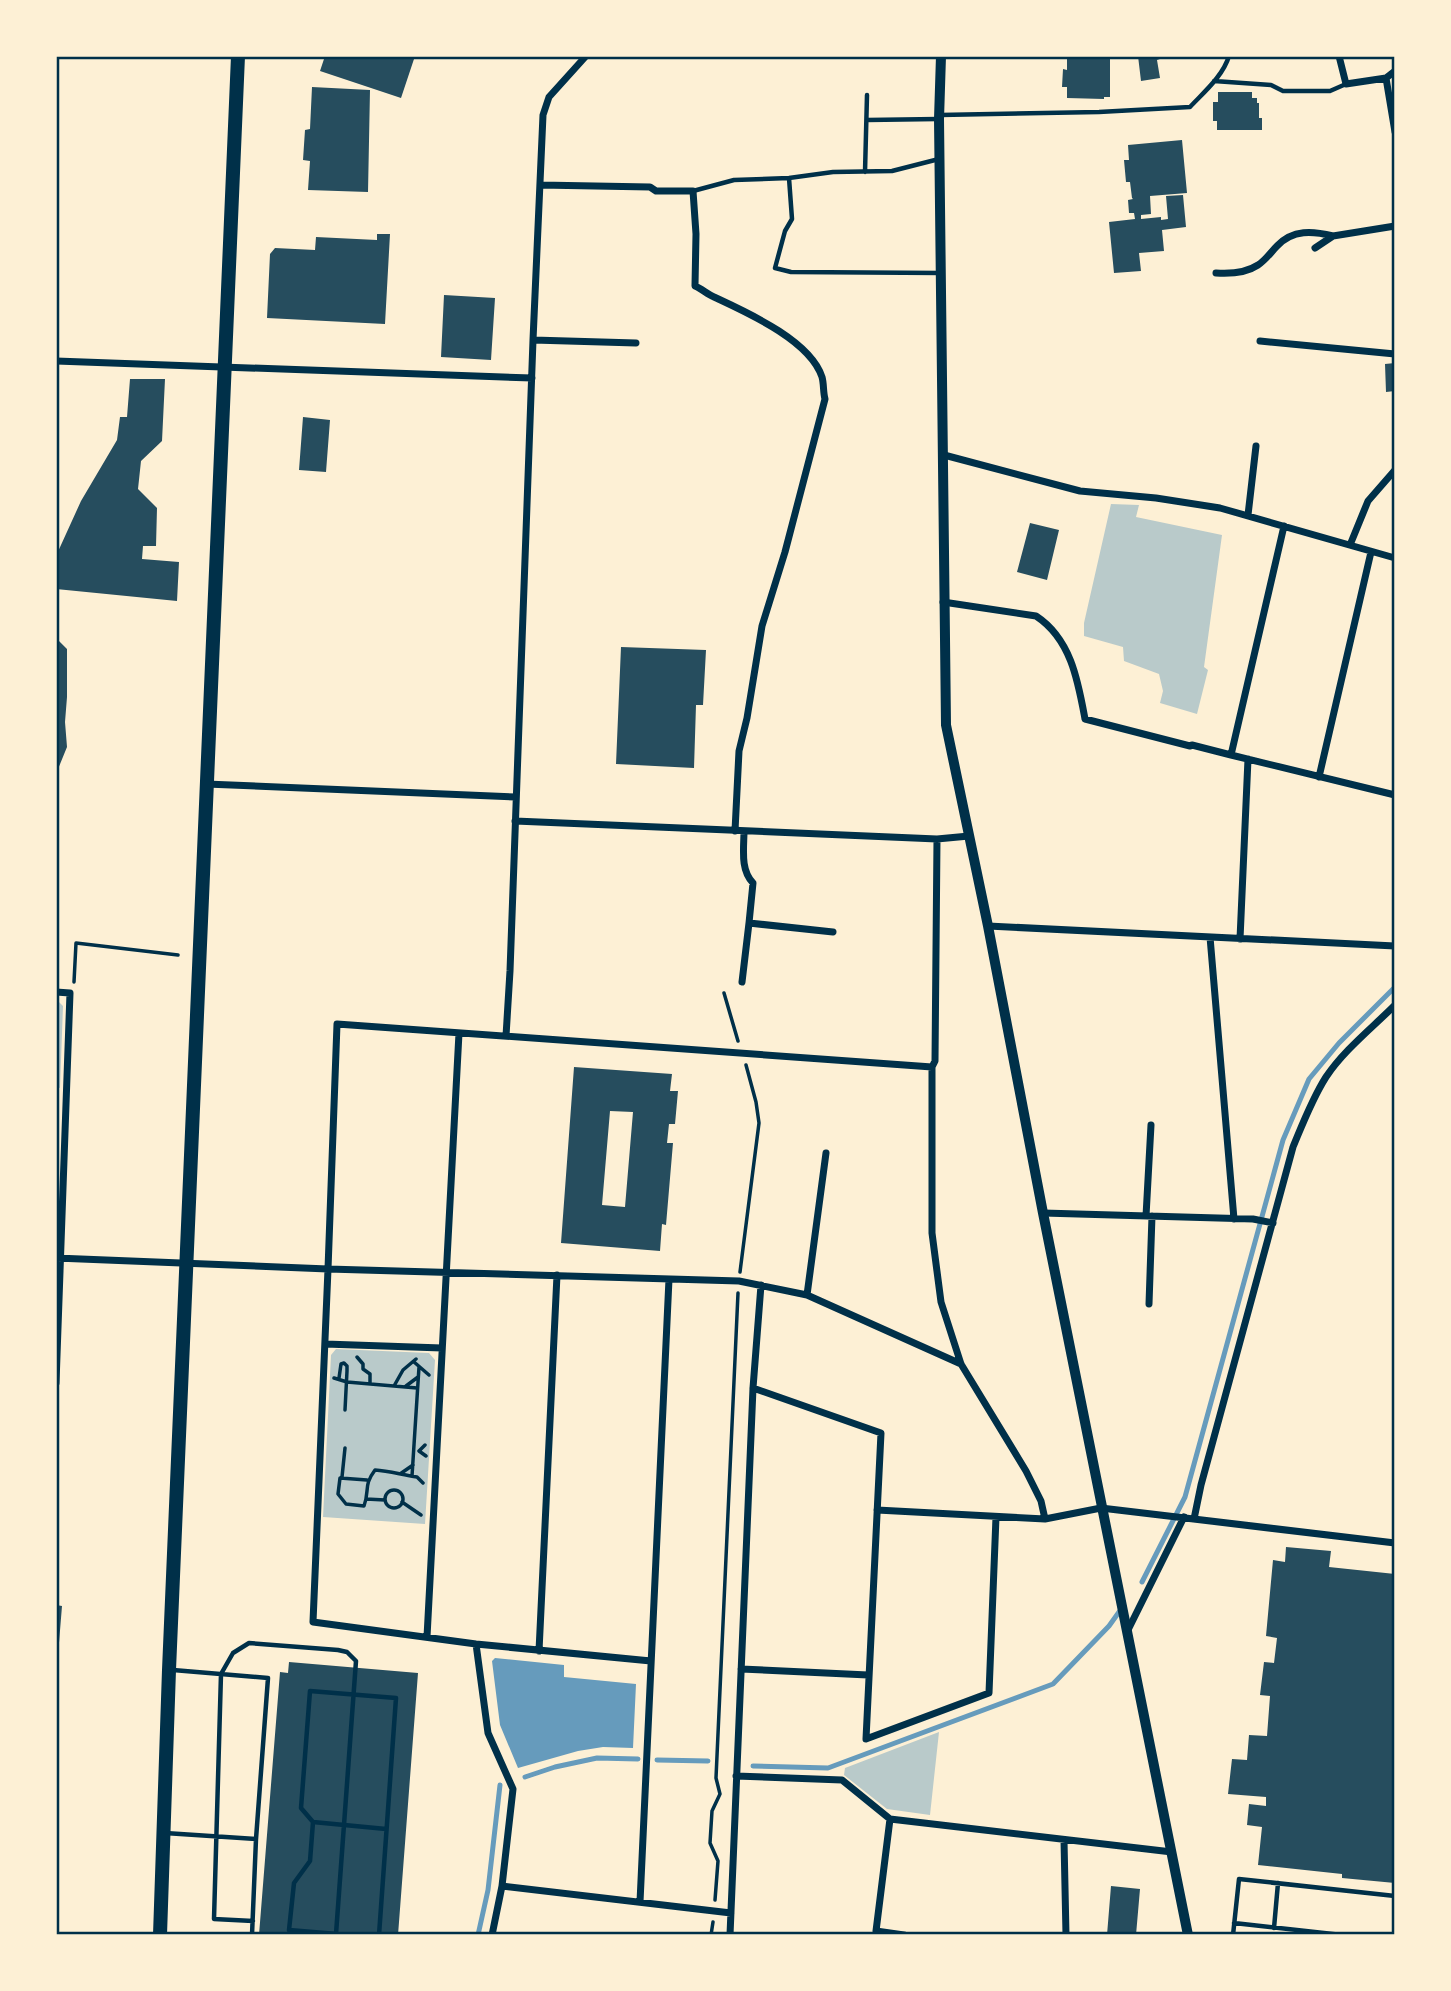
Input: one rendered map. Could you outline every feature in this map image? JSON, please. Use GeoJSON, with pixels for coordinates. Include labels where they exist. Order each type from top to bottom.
{"type":"FeatureCollection","features":[{"type":"Feature","properties":{"kind":"main road"},"geometry":{"type":"LineString","coordinates":[[160,1935],[238,56]]}},
{"type":"Feature","properties":{"kind":"street"},"geometry":{"type":"LineString","coordinates":[[506,1036],[531,378],[544,115],[549,97],[586,56]]}},
{"type":"Feature","properties":{"kind":"street"},"geometry":{"type":"LineString","coordinates":[[941,56],[939,117],[946,725],[1188,1935]]}},
{"type":"Feature","properties":{"kind":"street"},"geometry":{"type":"LineString","coordinates":[[1339,56],[1346,84],[1386,78],[1395,71]]}},
{"type":"Feature","properties":{"kind":"street"},"geometry":{"type":"LineString","coordinates":[[1386,78],[1395,132]]}},
{"type":"Feature","properties":{"kind":"street"},"geometry":{"type":"LineString","coordinates":[[540,185],[650,187],[656,191],[693,191],[695,286],[736,306],[796,342],[822,377],[825,399],[785,552],[762,626],[739,751],[739,831],[747,877],[753,883],[742,982]]}},
{"type":"Feature","properties":{"kind":"street"},"geometry":{"type":"LineString","coordinates":[[1216,273],[1230,274],[1261,264],[1280,242],[1291,235],[1308,231],[1333,236],[1395,226]]}},
{"type":"Feature","properties":{"kind":"street"},"geometry":{"type":"LineString","coordinates":[[1315,248],[1333,236]]}},
{"type":"Feature","properties":{"kind":"street"},"geometry":{"type":"LineString","coordinates":[[533,340],[636,343]]}},
{"type":"Feature","properties":{"kind":"street"},"geometry":{"type":"LineString","coordinates":[[1260,341],[1395,354]]}},
{"type":"Feature","properties":{"kind":"street"},"geometry":{"type":"LineString","coordinates":[[56,361],[531,378]]}},
{"type":"Feature","properties":{"kind":"street"},"geometry":{"type":"LineString","coordinates":[[1248,515],[1256,446]]}},
{"type":"Feature","properties":{"kind":"street"},"geometry":{"type":"LineString","coordinates":[[944,455],[1080,491],[1156,498],[1220,508],[1395,558]]}},
{"type":"Feature","properties":{"kind":"street"},"geometry":{"type":"LineString","coordinates":[[1350,545],[1368,501],[1395,470]]}},
{"type":"Feature","properties":{"kind":"street"},"geometry":{"type":"LineString","coordinates":[[1231,755],[1284,526]]}},
{"type":"Feature","properties":{"kind":"street"},"geometry":{"type":"LineString","coordinates":[[1319,777],[1371,552]]}},
{"type":"Feature","properties":{"kind":"street"},"geometry":{"type":"LineString","coordinates":[[943,602],[1037,616],[1043,620],[1060,638],[1070,658],[1085,719],[1395,795]]}},
{"type":"Feature","properties":{"kind":"street"},"geometry":{"type":"LineString","coordinates":[[1240,939],[1248,759]]}},
{"type":"Feature","properties":{"kind":"street"},"geometry":{"type":"LineString","coordinates":[[206,784],[516,797]]}},
{"type":"Feature","properties":{"kind":"street"},"geometry":{"type":"LineString","coordinates":[[515,821],[937,839],[969,836]]}},
{"type":"Feature","properties":{"kind":"street"},"geometry":{"type":"LineString","coordinates":[[937,839],[935,1061],[932,1067],[932,1233],[941,1302],[961,1364],[1026,1471],[1041,1501],[1045,1519]]}},
{"type":"Feature","properties":{"kind":"street"},"geometry":{"type":"LineString","coordinates":[[749,923],[833,932]]}},
{"type":"Feature","properties":{"kind":"street"},"geometry":{"type":"LineString","coordinates":[[988,926],[1395,946]]}},
{"type":"Feature","properties":{"kind":"street"},"geometry":{"type":"LineString","coordinates":[[1210,937],[1234,1219]]}},
{"type":"Feature","properties":{"kind":"street"},"geometry":{"type":"LineString","coordinates":[[56,992],[70,993],[58,1258],[56,1383]]}},
{"type":"Feature","properties":{"kind":"street"},"geometry":{"type":"LineString","coordinates":[[1194,1519],[1293,1147],[1320,1088],[1342,1057],[1395,1005]]}},
{"type":"Feature","properties":{"kind":"street"},"geometry":{"type":"LineString","coordinates":[[651,1661],[476,1644],[313,1622],[337,1024],[932,1067]]}},
{"type":"Feature","properties":{"kind":"street"},"geometry":{"type":"LineString","coordinates":[[427,1637],[459,1033]]}},
{"type":"Feature","properties":{"kind":"street"},"geometry":{"type":"LineString","coordinates":[[1149,1304],[1151,1125]]}},
{"type":"Feature","properties":{"kind":"street"},"geometry":{"type":"LineString","coordinates":[[807,1295],[826,1153]]}},
{"type":"Feature","properties":{"kind":"street"},"geometry":{"type":"LineString","coordinates":[[1043,1213],[1253,1219],[1273,1223]]}},
{"type":"Feature","properties":{"kind":"street"},"geometry":{"type":"LineString","coordinates":[[58,1258],[739,1281],[807,1295],[961,1364]]}},
{"type":"Feature","properties":{"kind":"street"},"geometry":{"type":"LineString","coordinates":[[539,1651],[557,1275]]}},
{"type":"Feature","properties":{"kind":"street"},"geometry":{"type":"LineString","coordinates":[[640,1902],[669,1279]]}},
{"type":"Feature","properties":{"kind":"street"},"geometry":{"type":"LineString","coordinates":[[730,1935],[753,1388],[761,1285]]}},
{"type":"Feature","properties":{"kind":"street"},"geometry":{"type":"LineString","coordinates":[[325,1344],[442,1348]]}},
{"type":"Feature","properties":{"kind":"street"},"geometry":{"type":"LineString","coordinates":[[753,1388],[881,1433],[866,1740],[989,1693],[996,1517]]}},
{"type":"Feature","properties":{"kind":"street"},"geometry":{"type":"LineString","coordinates":[[877,1510],[1045,1519],[1101,1508],[1395,1543]]}},
{"type":"Feature","properties":{"kind":"street"},"geometry":{"type":"LineString","coordinates":[[1127,1632],[1184,1517]]}},
{"type":"Feature","properties":{"kind":"street"},"geometry":{"type":"LineString","coordinates":[[476,1644],[488,1733],[513,1789],[502,1886],[492,1935]]}},
{"type":"Feature","properties":{"kind":"street"},"geometry":{"type":"LineString","coordinates":[[741,1669],[869,1675]]}},
{"type":"Feature","properties":{"kind":"street"},"geometry":{"type":"LineString","coordinates":[[736,1776],[842,1780],[890,1819],[1172,1852]]}},
{"type":"Feature","properties":{"kind":"street"},"geometry":{"type":"LineString","coordinates":[[890,1819],[876,1931],[904,1935]]}},
{"type":"Feature","properties":{"kind":"street"},"geometry":{"type":"LineString","coordinates":[[1064,1840],[1066,1935]]}},
{"type":"Feature","properties":{"kind":"street"},"geometry":{"type":"LineString","coordinates":[[502,1886],[731,1913]]}},
{"type":"Feature","properties":{"kind":"lane"},"geometry":{"type":"LineString","coordinates":[[866,120],[1190,107],[1214,81],[1229,56]]}},
{"type":"Feature","properties":{"kind":"lane"},"geometry":{"type":"LineString","coordinates":[[1214,81],[1271,85],[1283,91],[1330,91],[1346,84]]}},
{"type":"Feature","properties":{"kind":"lane"},"geometry":{"type":"LineString","coordinates":[[865,172],[867,95]]}},
{"type":"Feature","properties":{"kind":"lane"},"geometry":{"type":"LineString","coordinates":[[693,191],[734,180],[892,171],[940,158]]}},
{"type":"Feature","properties":{"kind":"lane"},"geometry":{"type":"LineString","coordinates":[[789,178],[792,219],[785,231],[775,268],[791,272],[942,273]]}},
{"type":"Feature","properties":{"kind":"lane"},"geometry":{"type":"LineString","coordinates":[[253,1921],[214,1919],[221,1674],[233,1653],[249,1643],[347,1652],[356,1661],[336,1934]]}},
{"type":"Feature","properties":{"kind":"lane"},"geometry":{"type":"LineString","coordinates":[[169,1670],[268,1678],[252,1935]]}},
{"type":"Feature","properties":{"kind":"lane"},"geometry":{"type":"LineString","coordinates":[[379,1935],[396,1698],[310,1691],[301,1808],[313,1822],[386,1829]]}},
{"type":"Feature","properties":{"kind":"lane"},"geometry":{"type":"LineString","coordinates":[[313,1822],[310,1861],[294,1883],[289,1930],[349,1935]]}},
{"type":"Feature","properties":{"kind":"lane"},"geometry":{"type":"LineString","coordinates":[[164,1833],[256,1839]]}},
{"type":"Feature","properties":{"kind":"lane"},"geometry":{"type":"LineString","coordinates":[[1233,1935],[1239,1879],[1395,1896]]}},
{"type":"Feature","properties":{"kind":"lane"},"geometry":{"type":"LineString","coordinates":[[1273,1928],[1278,1883]]}},
{"type":"Feature","properties":{"kind":"lane"},"geometry":{"type":"LineString","coordinates":[[1234,1923],[1342,1935]]}},
{"type":"Feature","properties":{"kind":"path"},"geometry":{"type":"LineString","coordinates":[[70,993],[73,988],[76,943],[178,955]]}},
{"type":"Feature","properties":{"kind":"path"},"geometry":{"type":"LineString","coordinates":[[711,1935],[718,1861],[710,1843],[712,1811],[720,1794],[716,1778],[739,1281],[759,1123],[756,1102],[724,993]]}},
{"type":"Feature","properties":{"kind":"path"},"geometry":{"type":"LineString","coordinates":[[352,1352],[363,1364],[363,1369],[370,1374],[369,1384]]}},
{"type":"Feature","properties":{"kind":"path"},"geometry":{"type":"LineString","coordinates":[[394,1386],[403,1370],[420,1355]]}},
{"type":"Feature","properties":{"kind":"path"},"geometry":{"type":"LineString","coordinates":[[414,1362],[430,1377],[431,1368]]}},
{"type":"Feature","properties":{"kind":"path"},"geometry":{"type":"LineString","coordinates":[[339,1378],[341,1364],[344,1363],[347,1366],[345,1410]]}},
{"type":"Feature","properties":{"kind":"path"},"geometry":{"type":"LineString","coordinates":[[414,1477],[419,1367]]}},
{"type":"Feature","properties":{"kind":"path"},"geometry":{"type":"LineString","coordinates":[[332,1368],[332,1378],[347,1382],[417,1388]]}},
{"type":"Feature","properties":{"kind":"path"},"geometry":{"type":"LineString","coordinates":[[405,1387],[418,1377]]}},
{"type":"Feature","properties":{"kind":"path"},"geometry":{"type":"LineString","coordinates":[[415,1423],[421,1424]]}},
{"type":"Feature","properties":{"kind":"path"},"geometry":{"type":"LineString","coordinates":[[426,1464],[427,1436]]}},
{"type":"Feature","properties":{"kind":"path"},"geometry":{"type":"LineString","coordinates":[[345,1448],[338,1494],[346,1504],[364,1506],[367,1480],[375,1470],[414,1477],[425,1485],[425,1478]]}},
{"type":"Feature","properties":{"kind":"path"},"geometry":{"type":"LineString","coordinates":[[414,1450],[419,1451]]}},
{"type":"Feature","properties":{"kind":"path"},"geometry":{"type":"LineString","coordinates":[[398,1475],[413,1465]]}},
{"type":"Feature","properties":{"kind":"path"},"geometry":{"type":"LineString","coordinates":[[414,1477],[425,1471]]}},
{"type":"Feature","properties":{"kind":"path"},"geometry":{"type":"LineString","coordinates":[[342,1478],[367,1480]]}},
{"type":"Feature","properties":{"kind":"path"},"geometry":{"type":"LineString","coordinates":[[390,1490],[399,1491],[402,1503],[397,1508],[390,1507],[385,1500],[386,1494],[390,1490]]}},
{"type":"Feature","properties":{"kind":"path"},"geometry":{"type":"LineString","coordinates":[[366,1499],[385,1500]]}},
{"type":"Feature","properties":{"kind":"path"},"geometry":{"type":"LineString","coordinates":[[402,1503],[411,1509]]}},
{"type":"Feature","properties":{"kind":"shaded area"},"geometry":{"type":"Polygon","coordinates":[[[1111,504],[1139,505],[1136,517],[1222,535],[1204,667],[1208,670],[1197,714],[1160,703],[1163,691],[1159,674],[1124,661],[1123,647],[1084,636],[1084,623],[1111,504]]]}},
{"type":"Feature","properties":{"kind":"shaded area"},"geometry":{"type":"Polygon","coordinates":[[[56,999],[63,1006],[60,1088],[56,1087],[56,999]]]}},
{"type":"Feature","properties":{"kind":"shaded area"},"geometry":{"type":"Polygon","coordinates":[[[336,1349],[429,1353],[435,1360],[425,1524],[323,1517],[331,1355],[336,1349]]]}},
{"type":"Feature","properties":{"kind":"shaded area"},"geometry":{"type":"Polygon","coordinates":[[[939,1732],[930,1815],[887,1809],[844,1775],[845,1768],[939,1732]]]}},
{"type":"Feature","properties":{"kind":"water"},"geometry":{"type":"Polygon","coordinates":[[[495,1658],[564,1665],[564,1677],[636,1684],[633,1748],[603,1747],[578,1751],[518,1768],[500,1725],[492,1661],[495,1658]]]}},
{"type":"Feature","properties":{"kind":"building"},"geometry":{"type":"Polygon","coordinates":[[[325,56],[415,56],[401,98],[320,71],[325,56]]]}},
{"type":"Feature","properties":{"kind":"building"},"geometry":{"type":"Polygon","coordinates":[[[1062,56],[1106,56],[1106,59],[1110,59],[1110,97],[1067,98],[1067,87],[1062,87],[1063,69],[1067,70],[1067,59],[1062,59],[1062,56]]]}},
{"type":"Feature","properties":{"kind":"building"},"geometry":{"type":"Polygon","coordinates":[[[1138,56],[1160,56],[1157,60],[1160,78],[1141,81],[1138,56]]]}},
{"type":"Feature","properties":{"kind":"building"},"geometry":{"type":"Polygon","coordinates":[[[312,87],[370,90],[368,192],[308,190],[310,161],[303,160],[305,130],[310,129],[312,87]]]}},
{"type":"Feature","properties":{"kind":"building"},"geometry":{"type":"Polygon","coordinates":[[[1218,92],[1252,92],[1252,98],[1257,98],[1259,103],[1262,130],[1217,130],[1217,121],[1213,121],[1213,102],[1218,102],[1218,92]]]}},
{"type":"Feature","properties":{"kind":"building"},"geometry":{"type":"Polygon","coordinates":[[[1182,140],[1187,193],[1150,196],[1151,214],[1141,215],[1141,219],[1168,219],[1166,196],[1183,195],[1186,227],[1162,230],[1164,251],[1139,253],[1141,271],[1114,273],[1109,222],[1135,219],[1134,213],[1129,213],[1128,200],[1133,199],[1130,182],[1126,182],[1124,160],[1129,160],[1128,145],[1182,140]]]}},
{"type":"Feature","properties":{"kind":"building"},"geometry":{"type":"Polygon","coordinates":[[[377,234],[390,234],[385,324],[267,318],[270,254],[275,248],[315,250],[316,237],[377,240],[377,234]]]}},
{"type":"Feature","properties":{"kind":"building"},"geometry":{"type":"Polygon","coordinates":[[[444,295],[495,298],[491,360],[441,357],[444,295]]]}},
{"type":"Feature","properties":{"kind":"building"},"geometry":{"type":"Polygon","coordinates":[[[1395,363],[1395,391],[1386,392],[1385,364],[1395,363]]]}},
{"type":"Feature","properties":{"kind":"building"},"geometry":{"type":"Polygon","coordinates":[[[130,379],[165,379],[162,441],[141,461],[138,489],[157,508],[156,546],[143,546],[142,559],[179,562],[177,601],[56,589],[56,556],[81,501],[117,440],[120,417],[127,417],[130,379]]]}},
{"type":"Feature","properties":{"kind":"building"},"geometry":{"type":"Polygon","coordinates":[[[303,417],[330,420],[326,472],[299,470],[303,417]]]}},
{"type":"Feature","properties":{"kind":"building"},"geometry":{"type":"Polygon","coordinates":[[[1030,523],[1059,530],[1047,580],[1017,572],[1030,523]]]}},
{"type":"Feature","properties":{"kind":"building"},"geometry":{"type":"Polygon","coordinates":[[[56,638],[67,649],[67,747],[56,774],[56,638]]]}},
{"type":"Feature","properties":{"kind":"building"},"geometry":{"type":"Polygon","coordinates":[[[621,647],[706,650],[703,705],[696,705],[694,768],[616,764],[621,647]]]}},
{"type":"Feature","properties":{"kind":"building"},"geometry":{"type":"Polygon","coordinates":[[[574,1067],[672,1074],[670,1091],[678,1091],[675,1124],[669,1124],[667,1143],[673,1143],[666,1225],[662,1224],[660,1251],[561,1243],[574,1067]],[[610,1111],[602,1205],[625,1207],[633,1112],[610,1111]]]}},
{"type":"Feature","properties":{"kind":"building"},"geometry":{"type":"Polygon","coordinates":[[[1286,1547],[1331,1551],[1329,1567],[1395,1574],[1395,1883],[1258,1865],[1262,1827],[1247,1825],[1249,1804],[1266,1806],[1266,1797],[1228,1794],[1232,1759],[1247,1760],[1249,1735],[1267,1736],[1270,1696],[1260,1695],[1264,1662],[1274,1663],[1277,1638],[1266,1636],[1273,1560],[1285,1562],[1286,1547]]]}},
{"type":"Feature","properties":{"kind":"building"},"geometry":{"type":"Polygon","coordinates":[[[56,1605],[62,1606],[58,1655],[56,1655],[56,1605]]]}},
{"type":"Feature","properties":{"kind":"building"},"geometry":{"type":"Polygon","coordinates":[[[289,1662],[418,1673],[398,1935],[259,1935],[280,1672],[288,1673],[289,1662]]]}},
{"type":"Feature","properties":{"kind":"building"},"geometry":{"type":"Polygon","coordinates":[[[1111,1886],[1140,1889],[1136,1935],[1107,1935],[1111,1886]]]}},
{"type":"Feature","properties":{"kind":"waterway"},"geometry":{"type":"LineString","coordinates":[[1142,1582],[1185,1497],[1283,1140],[1309,1079],[1339,1043],[1395,987]]}},
{"type":"Feature","properties":{"kind":"waterway"},"geometry":{"type":"LineString","coordinates":[[753,1766],[828,1768],[1053,1684],[1119,1612]]}},
{"type":"Feature","properties":{"kind":"waterway"},"geometry":{"type":"LineString","coordinates":[[525,1777],[597,1758],[638,1759]]}},
{"type":"Feature","properties":{"kind":"waterway"},"geometry":{"type":"LineString","coordinates":[[657,1760],[708,1761]]}},
{"type":"Feature","properties":{"kind":"waterway"},"geometry":{"type":"LineString","coordinates":[[478,1935],[488,1890],[500,1785]]}}]}
